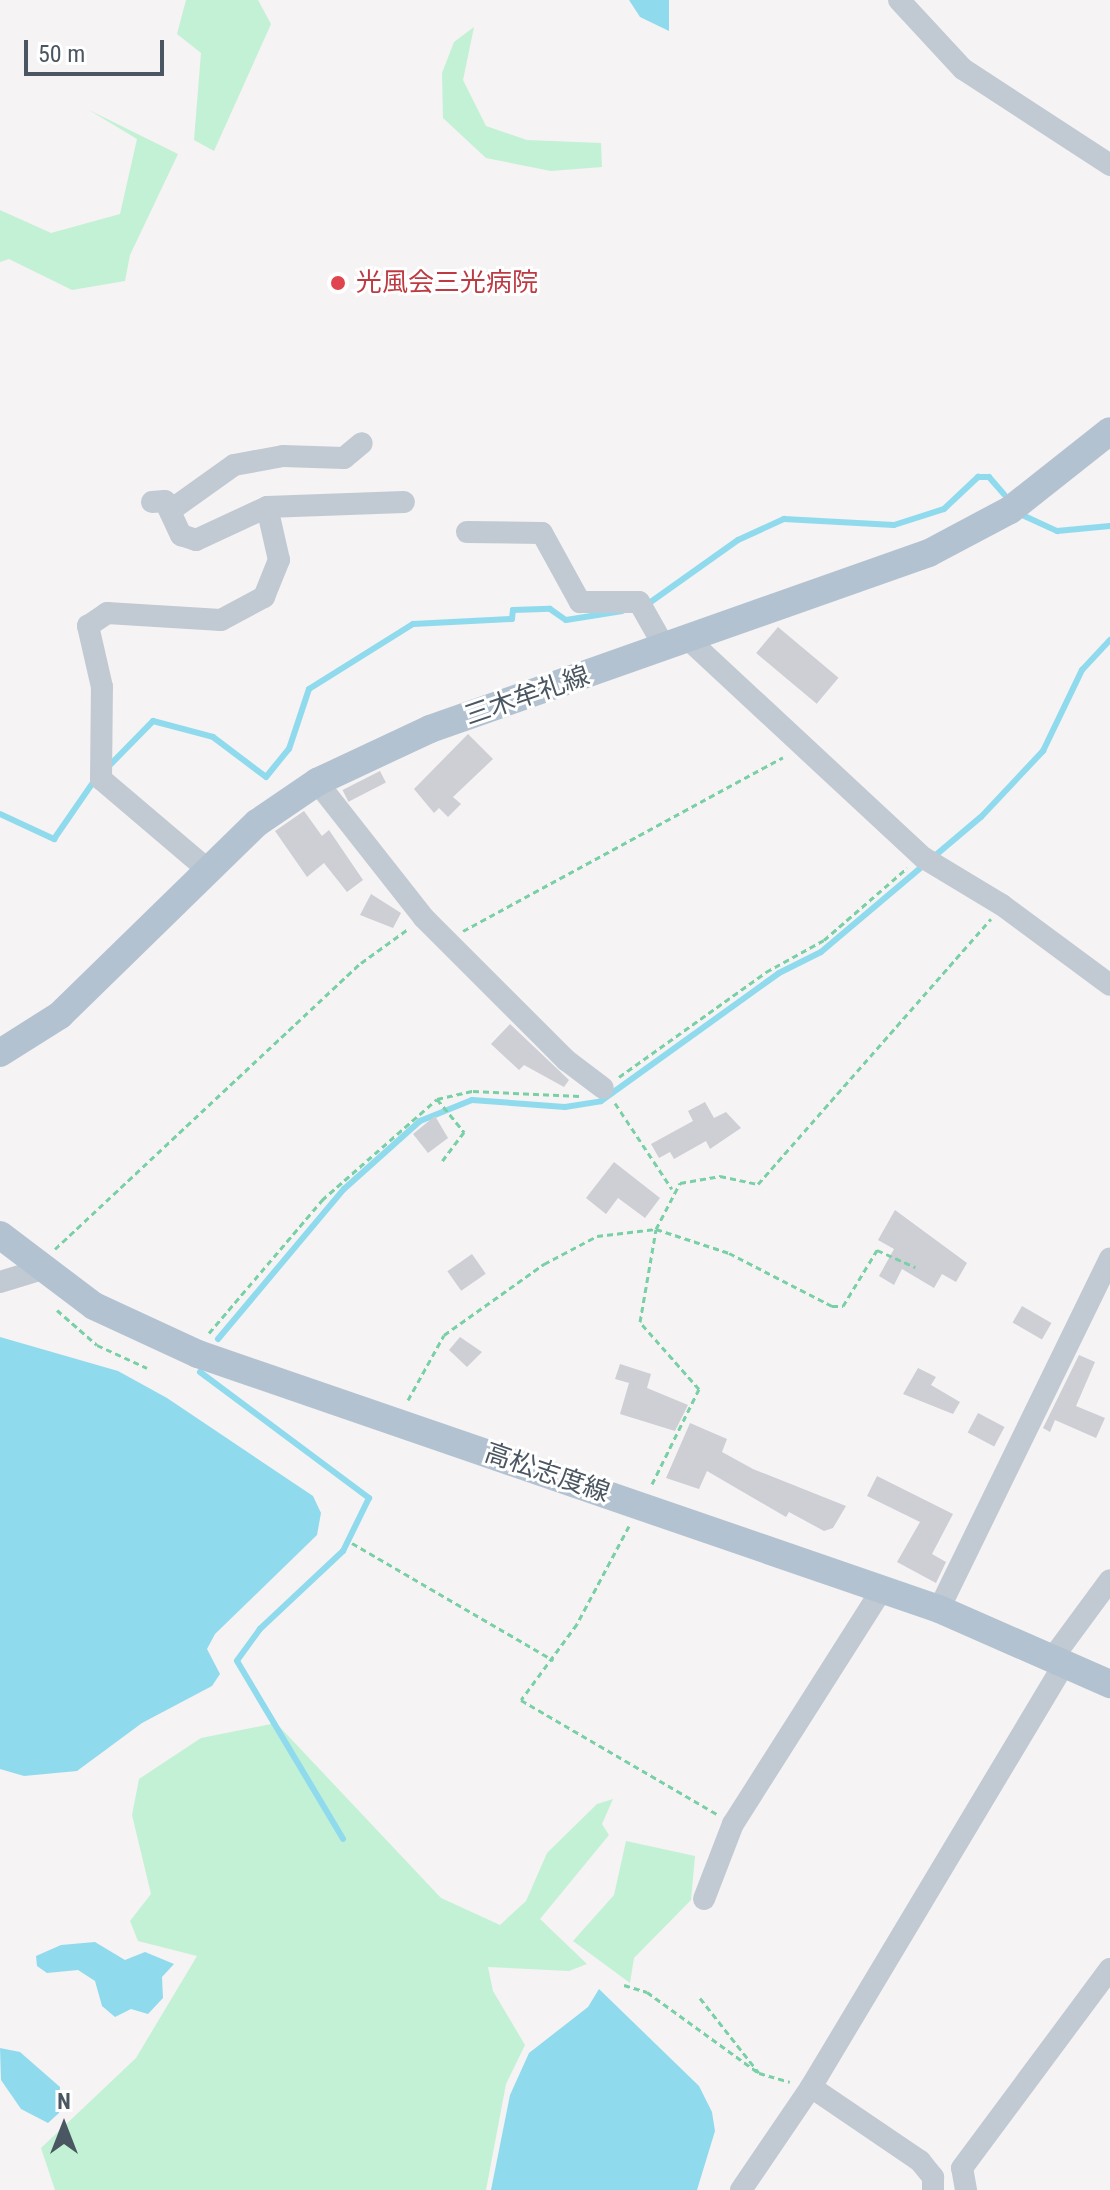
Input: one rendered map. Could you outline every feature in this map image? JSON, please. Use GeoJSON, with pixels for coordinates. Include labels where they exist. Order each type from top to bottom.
{"type":"FeatureCollection","features":[{"type":"Feature","properties":{"kind":"main road","name":"三木牟礼線"},"geometry":{"type":"LineString","coordinates":[[0,1053],[78,999],[257,823],[317,782],[430,729],[677,644],[977,530],[1110,431]]}},
{"type":"Feature","properties":{"kind":"main road","name":"高松志度線"},"geometry":{"type":"LineString","coordinates":[[0,1235],[39,1270],[94,1306],[198,1354],[939,1609],[1060,1658],[1110,1684]]}},
{"type":"Feature","properties":{"kind":"street"},"geometry":{"type":"LineString","coordinates":[[899,0],[963,69],[1110,165]]}},
{"type":"Feature","properties":{"kind":"street"},"geometry":{"type":"LineString","coordinates":[[362,443],[344,458],[283,456],[234,465],[162,506],[181,535],[196,540],[267,507],[404,502]]}},
{"type":"Feature","properties":{"kind":"street"},"geometry":{"type":"LineString","coordinates":[[208,870],[101,779],[102,687],[88,626],[107,613],[221,620],[264,597],[279,560],[267,507]]}},
{"type":"Feature","properties":{"kind":"street"},"geometry":{"type":"LineString","coordinates":[[467,532],[542,533],[580,602],[639,602],[677,644],[802,746],[926,860],[1002,905],[1110,985]]}},
{"type":"Feature","properties":{"kind":"street"},"geometry":{"type":"LineString","coordinates":[[317,782],[424,918],[607,1093]]}},
{"type":"Feature","properties":{"kind":"street"},"geometry":{"type":"LineString","coordinates":[[939,1609],[1110,1258]]}},
{"type":"Feature","properties":{"kind":"street"},"geometry":{"type":"LineString","coordinates":[[0,1282],[39,1270]]}},
{"type":"Feature","properties":{"kind":"street"},"geometry":{"type":"LineString","coordinates":[[741,2190],[811,2087],[1060,1658],[1110,1580]]}},
{"type":"Feature","properties":{"kind":"street"},"geometry":{"type":"LineString","coordinates":[[704,1899],[733,1824],[882,1589]]}},
{"type":"Feature","properties":{"kind":"street"},"geometry":{"type":"LineString","coordinates":[[966,2190],[962,2168],[1110,1969]]}},
{"type":"Feature","properties":{"kind":"street"},"geometry":{"type":"LineString","coordinates":[[811,2087],[920,2161],[933,2177],[933,2190]]}},
{"type":"Feature","properties":{"kind":"path"},"geometry":{"type":"LineString","coordinates":[[445,940],[802,746]]}},
{"type":"Feature","properties":{"kind":"path"},"geometry":{"type":"LineString","coordinates":[[198,1354],[215,1323],[322,1200],[437,1099],[473,1091],[576,1097],[607,1093],[766,972],[824,940],[926,860]]}},
{"type":"Feature","properties":{"kind":"path"},"geometry":{"type":"LineString","coordinates":[[672,1189],[720,1176],[758,1184],[1002,905]]}},
{"type":"Feature","properties":{"kind":"path"},"geometry":{"type":"LineString","coordinates":[[39,1270],[361,963],[424,918]]}},
{"type":"Feature","properties":{"kind":"path"},"geometry":{"type":"LineString","coordinates":[[607,1093],[672,1189]]}},
{"type":"Feature","properties":{"kind":"path"},"geometry":{"type":"LineString","coordinates":[[437,1099],[450,1111],[463,1143],[442,1161]]}},
{"type":"Feature","properties":{"kind":"path"},"geometry":{"type":"LineString","coordinates":[[672,1189],[656,1229],[640,1322],[699,1389],[641,1505],[553,1660],[521,1700],[733,1824]]}},
{"type":"Feature","properties":{"kind":"path"},"geometry":{"type":"LineString","coordinates":[[400,1422],[426,1361],[460,1319],[597,1236],[656,1229],[729,1253],[832,1306],[843,1306],[877,1250],[915,1267]]}},
{"type":"Feature","properties":{"kind":"path"},"geometry":{"type":"LineString","coordinates":[[352,1543],[553,1660]]}},
{"type":"Feature","properties":{"kind":"path"},"geometry":{"type":"LineString","coordinates":[[624,1985],[647,1992],[759,2073],[811,2087]]}},
{"type":"Feature","properties":{"kind":"path"},"geometry":{"type":"LineString","coordinates":[[700,1998],[759,2073]]}},
{"type":"Feature","properties":{"kind":"green space"},"geometry":{"type":"Polygon","coordinates":[[[186,0],[258,0],[271,24],[214,151],[194,140],[201,53],[177,34],[186,0]]]}},
{"type":"Feature","properties":{"kind":"green space"},"geometry":{"type":"Polygon","coordinates":[[[474,27],[463,80],[486,126],[527,140],[601,143],[602,167],[551,171],[486,158],[443,118],[442,73],[454,42],[474,27]]]}},
{"type":"Feature","properties":{"kind":"green space"},"geometry":{"type":"Polygon","coordinates":[[[89,110],[178,154],[130,255],[125,281],[72,290],[9,259],[0,262],[0,210],[51,233],[120,214],[137,139],[89,110]]]}},
{"type":"Feature","properties":{"kind":"green space"},"geometry":{"type":"Polygon","coordinates":[[[276,1723],[441,1898],[500,1925],[526,1901],[547,1853],[597,1804],[613,1799],[602,1824],[609,1835],[540,1919],[587,1964],[569,1971],[488,1967],[493,1991],[525,2045],[506,2084],[486,2190],[55,2190],[41,2148],[136,2058],[197,1956],[138,1941],[130,1921],[151,1894],[132,1815],[139,1779],[201,1738],[276,1723]]]}},
{"type":"Feature","properties":{"kind":"green space"},"geometry":{"type":"Polygon","coordinates":[[[626,1841],[695,1856],[691,1900],[634,1958],[630,1983],[573,1941],[614,1895],[626,1841]]]}},
{"type":"Feature","properties":{"kind":"water"},"geometry":{"type":"Polygon","coordinates":[[[629,0],[669,0],[669,31],[640,17],[629,0]]]}},
{"type":"Feature","properties":{"kind":"water"},"geometry":{"type":"Polygon","coordinates":[[[0,1337],[118,1371],[167,1398],[313,1496],[321,1513],[317,1535],[215,1634],[207,1649],[220,1674],[212,1686],[142,1723],[77,1771],[24,1776],[0,1769],[0,1337]]]}},
{"type":"Feature","properties":{"kind":"water"},"geometry":{"type":"Polygon","coordinates":[[[95,1942],[125,1960],[145,1952],[174,1964],[162,1977],[163,1998],[148,2014],[131,2009],[115,2017],[102,2006],[95,1981],[78,1970],[47,1973],[37,1966],[36,1956],[61,1945],[95,1942]]]}},
{"type":"Feature","properties":{"kind":"water"},"geometry":{"type":"Polygon","coordinates":[[[599,1989],[699,2086],[712,2112],[715,2131],[697,2190],[491,2190],[510,2095],[529,2053],[588,2007],[599,1989]]]}},
{"type":"Feature","properties":{"kind":"water"},"geometry":{"type":"Polygon","coordinates":[[[0,2048],[20,2052],[60,2087],[59,2113],[48,2123],[21,2109],[1,2080],[0,2048]]]}},
{"type":"Feature","properties":{"kind":"building"},"geometry":{"type":"Polygon","coordinates":[[[778,627],[839,678],[817,704],[756,653],[778,627]]]}},
{"type":"Feature","properties":{"kind":"building"},"geometry":{"type":"Polygon","coordinates":[[[468,734],[493,759],[453,797],[461,804],[448,817],[439,808],[434,813],[414,789],[468,734]]]}},
{"type":"Feature","properties":{"kind":"building"},"geometry":{"type":"Polygon","coordinates":[[[380,771],[386,783],[348,802],[343,790],[380,771]]]}},
{"type":"Feature","properties":{"kind":"building"},"geometry":{"type":"Polygon","coordinates":[[[304,811],[322,836],[329,830],[363,880],[347,892],[324,863],[307,877],[275,831],[304,811]]]}},
{"type":"Feature","properties":{"kind":"building"},"geometry":{"type":"Polygon","coordinates":[[[371,894],[401,913],[393,928],[360,915],[371,894]]]}},
{"type":"Feature","properties":{"kind":"building"},"geometry":{"type":"Polygon","coordinates":[[[510,1024],[569,1080],[564,1087],[524,1065],[519,1070],[491,1044],[510,1024]]]}},
{"type":"Feature","properties":{"kind":"building"},"geometry":{"type":"Polygon","coordinates":[[[705,1102],[714,1118],[726,1112],[741,1128],[710,1149],[706,1141],[674,1159],[670,1152],[659,1158],[651,1144],[693,1121],[688,1111],[705,1102]]]}},
{"type":"Feature","properties":{"kind":"building"},"geometry":{"type":"Polygon","coordinates":[[[435,1116],[448,1138],[428,1153],[413,1134],[435,1116]]]}},
{"type":"Feature","properties":{"kind":"building"},"geometry":{"type":"Polygon","coordinates":[[[614,1162],[660,1198],[645,1218],[618,1198],[606,1214],[586,1198],[614,1162]]]}},
{"type":"Feature","properties":{"kind":"building"},"geometry":{"type":"Polygon","coordinates":[[[895,1210],[967,1263],[956,1282],[942,1274],[934,1288],[902,1269],[894,1285],[879,1276],[894,1249],[878,1240],[895,1210]]]}},
{"type":"Feature","properties":{"kind":"building"},"geometry":{"type":"Polygon","coordinates":[[[472,1254],[486,1274],[461,1291],[447,1271],[472,1254]]]}},
{"type":"Feature","properties":{"kind":"building"},"geometry":{"type":"Polygon","coordinates":[[[1022,1306],[1051,1323],[1042,1339],[1012,1322],[1022,1306]]]}},
{"type":"Feature","properties":{"kind":"building"},"geometry":{"type":"Polygon","coordinates":[[[460,1337],[482,1352],[467,1367],[449,1350],[460,1337]]]}},
{"type":"Feature","properties":{"kind":"building"},"geometry":{"type":"Polygon","coordinates":[[[1079,1355],[1095,1362],[1076,1406],[1105,1418],[1096,1438],[1055,1420],[1050,1432],[1043,1428],[1079,1355]]]}},
{"type":"Feature","properties":{"kind":"building"},"geometry":{"type":"Polygon","coordinates":[[[620,1364],[651,1374],[647,1388],[688,1405],[675,1431],[620,1414],[629,1383],[615,1379],[620,1364]]]}},
{"type":"Feature","properties":{"kind":"building"},"geometry":{"type":"Polygon","coordinates":[[[918,1368],[936,1377],[931,1385],[960,1402],[953,1414],[903,1394],[918,1368]]]}},
{"type":"Feature","properties":{"kind":"building"},"geometry":{"type":"Polygon","coordinates":[[[978,1413],[1004,1427],[994,1447],[968,1432],[978,1413]]]}},
{"type":"Feature","properties":{"kind":"building"},"geometry":{"type":"Polygon","coordinates":[[[690,1423],[727,1439],[722,1452],[753,1469],[846,1506],[833,1528],[824,1531],[789,1512],[786,1517],[707,1471],[699,1489],[666,1478],[690,1423]]]}},
{"type":"Feature","properties":{"kind":"building"},"geometry":{"type":"Polygon","coordinates":[[[877,1476],[953,1514],[932,1554],[946,1562],[936,1583],[897,1562],[920,1522],[867,1496],[877,1476]]]}},
{"type":"Feature","properties":{"kind":"waterway"},"geometry":{"type":"LineString","coordinates":[[645,606],[738,540],[784,519],[894,525],[944,509],[978,477],[989,477],[1004,494]]}},
{"type":"Feature","properties":{"kind":"waterway"},"geometry":{"type":"LineString","coordinates":[[1020,514],[1057,531],[1110,526]]}},
{"type":"Feature","properties":{"kind":"waterway"},"geometry":{"type":"LineString","coordinates":[[107,768],[153,721],[213,737],[266,777],[289,749],[309,689],[413,624],[512,619],[513,610],[550,609],[566,620],[622,611]]}},
{"type":"Feature","properties":{"kind":"waterway"},"geometry":{"type":"LineString","coordinates":[[218,1339],[344,1189],[420,1121],[472,1100],[565,1107],[601,1101],[779,973],[821,952],[981,817],[1043,751],[1082,670],[1110,640]]}},
{"type":"Feature","properties":{"kind":"waterway"},"geometry":{"type":"LineString","coordinates":[[0,814],[54,839],[92,784]]}},
{"type":"Feature","properties":{"kind":"waterway"},"geometry":{"type":"LineString","coordinates":[[200,1372],[369,1498],[343,1551],[260,1629],[237,1661],[343,1839]]}},
{"type":"Feature","properties":{"kind":"place","name":"光風会三光病院"},"geometry":{"type":"Point","coordinates":[338,283]}}]}
